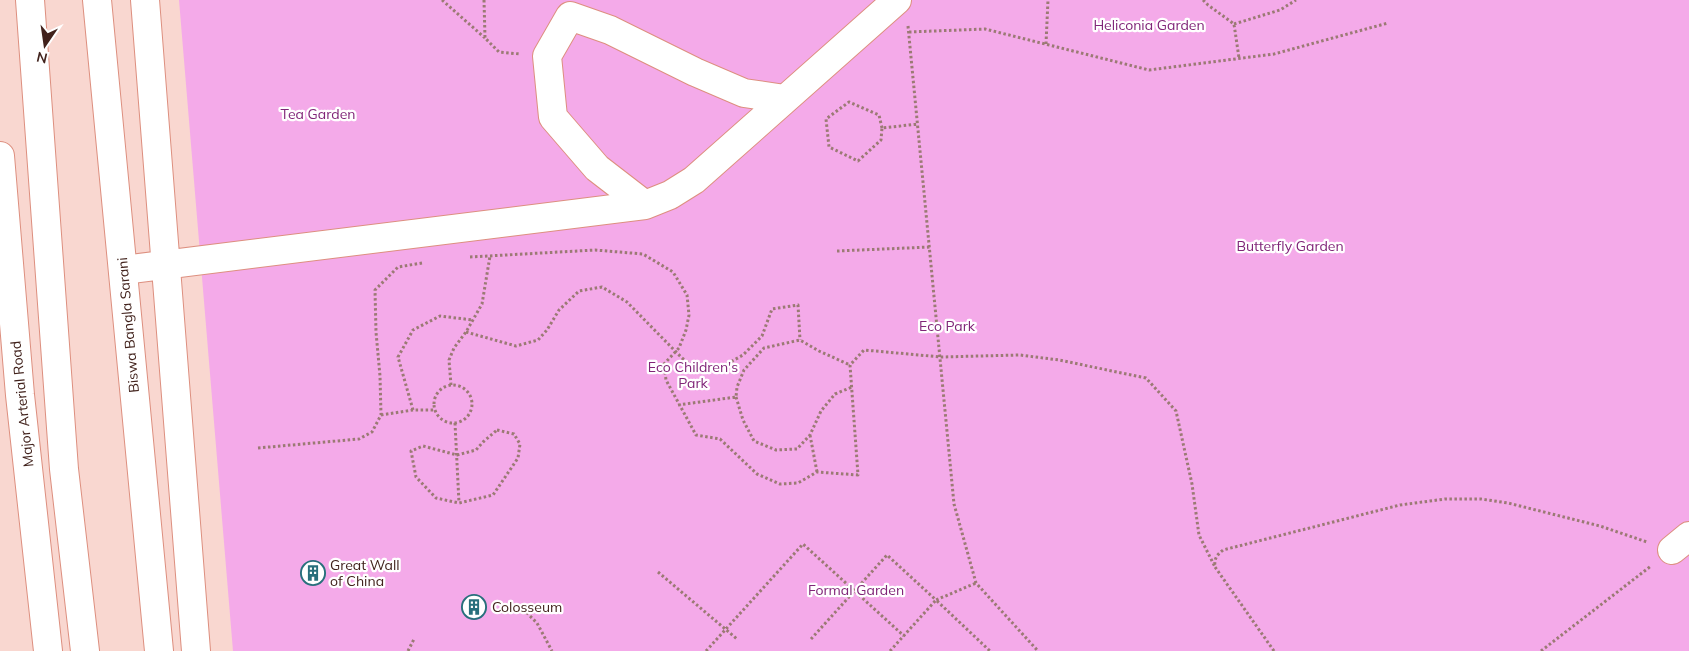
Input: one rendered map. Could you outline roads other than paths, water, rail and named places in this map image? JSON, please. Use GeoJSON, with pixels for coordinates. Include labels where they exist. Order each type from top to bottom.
{"type":"FeatureCollection","features":[{"type":"Feature","properties":{"kind":"main road"},"geometry":{"type":"LineString","coordinates":[[30,0],[64,469],[85,651]]}},
{"type":"Feature","properties":{"kind":"main road","name":"Biswa Bangla Sarani"},"geometry":{"type":"LineString","coordinates":[[97,0],[159,651]]}},
{"type":"Feature","properties":{"kind":"main road"},"geometry":{"type":"LineString","coordinates":[[145,0],[196,651]]}},
{"type":"Feature","properties":{"kind":"main road"},"geometry":{"type":"LineString","coordinates":[[123,270],[646,205],[670,195],[694,180],[785,99],[903,12]]}},
{"type":"Feature","properties":{"kind":"main road"},"geometry":{"type":"LineString","coordinates":[[646,205],[597,168],[553,117],[547,56],[570,16],[610,30],[695,72],[744,93],[785,99]]}},
{"type":"Feature","properties":{"kind":"main road","name":"Major Arterial Road"},"geometry":{"type":"LineString","coordinates":[[0,156],[10,396],[48,651]]}},
{"type":"Feature","properties":{"kind":"place","name":"Great Wall of China"},"geometry":{"type":"Point","coordinates":[313,573]}},
{"type":"Feature","properties":{"kind":"place","name":"Colosseum"},"geometry":{"type":"Point","coordinates":[474,607]}},
{"type":"Feature","properties":{"kind":"park label","name":"Heliconia Garden"},"geometry":{"type":"Point","coordinates":[1149,25]}},
{"type":"Feature","properties":{"kind":"park label","name":"Tea Garden"},"geometry":{"type":"Point","coordinates":[318,114]}},
{"type":"Feature","properties":{"kind":"park label","name":"Butterfly Garden"},"geometry":{"type":"Point","coordinates":[1290,246]}},
{"type":"Feature","properties":{"kind":"park label","name":"Eco Park"},"geometry":{"type":"Point","coordinates":[947,326]}},
{"type":"Feature","properties":{"kind":"park label","name":"Eco Children's Park"},"geometry":{"type":"Point","coordinates":[693,376]}},
{"type":"Feature","properties":{"kind":"park label","name":"Formal Garden"},"geometry":{"type":"Point","coordinates":[856,590]}}]}
